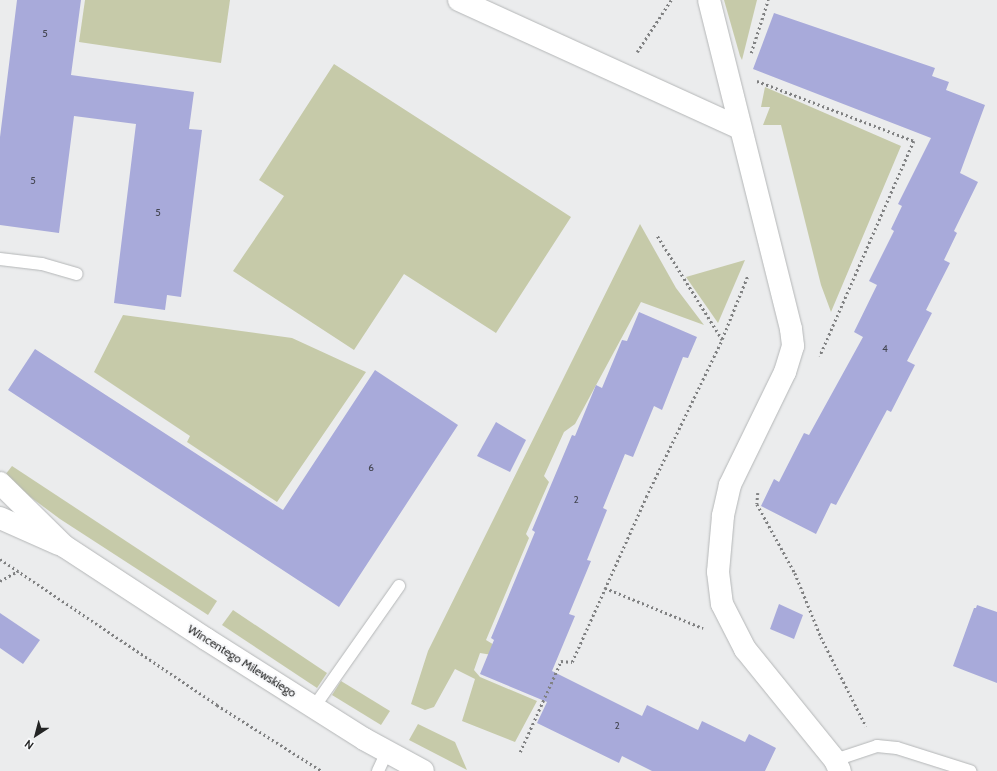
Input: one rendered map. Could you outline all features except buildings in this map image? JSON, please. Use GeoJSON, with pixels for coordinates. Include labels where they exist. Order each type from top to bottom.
{"type":"FeatureCollection","features":[{"type":"Feature","properties":{"kind":"street"},"geometry":{"type":"LineString","coordinates":[[459,0],[740,128]]}},
{"type":"Feature","properties":{"kind":"street"},"geometry":{"type":"LineString","coordinates":[[709,0],[791,329],[793,346],[785,372],[730,485],[723,516],[718,572],[722,604],[745,649],[838,766]]}},
{"type":"Feature","properties":{"kind":"street","name":"Wincentego Milewskiego"},"geometry":{"type":"LineString","coordinates":[[0,483],[64,546],[314,707],[387,752],[423,771]]}},
{"type":"Feature","properties":{"kind":"street","name":"Wincentego Milewskiego"},"geometry":{"type":"LineString","coordinates":[[0,518],[27,532],[64,546]]}},
{"type":"Feature","properties":{"kind":"lane"},"geometry":{"type":"LineString","coordinates":[[0,259],[42,264],[77,274]]}},
{"type":"Feature","properties":{"kind":"lane"},"geometry":{"type":"LineString","coordinates":[[314,707],[399,586]]}},
{"type":"Feature","properties":{"kind":"lane"},"geometry":{"type":"LineString","coordinates":[[838,766],[877,746],[897,748],[970,771]]}},
{"type":"Feature","properties":{"kind":"lane"},"geometry":{"type":"LineString","coordinates":[[378,771],[387,752]]}},
{"type":"Feature","properties":{"kind":"path"},"geometry":{"type":"LineString","coordinates":[[636,52],[672,0]]}},
{"type":"Feature","properties":{"kind":"path"},"geometry":{"type":"LineString","coordinates":[[750,58],[768,0]]}},
{"type":"Feature","properties":{"kind":"path"},"geometry":{"type":"LineString","coordinates":[[750,78],[914,141],[817,363]]}},
{"type":"Feature","properties":{"kind":"path"},"geometry":{"type":"LineString","coordinates":[[657,236],[722,340]]}},
{"type":"Feature","properties":{"kind":"path"},"geometry":{"type":"LineString","coordinates":[[520,752],[561,661],[572,662],[605,588],[722,340],[749,273]]}},
{"type":"Feature","properties":{"kind":"path"},"geometry":{"type":"LineString","coordinates":[[759,486],[757,504],[795,573],[845,687],[877,746]]}},
{"type":"Feature","properties":{"kind":"path"},"geometry":{"type":"LineString","coordinates":[[0,559],[224,710],[322,771]]}},
{"type":"Feature","properties":{"kind":"path"},"geometry":{"type":"LineString","coordinates":[[0,581],[18,571]]}},
{"type":"Feature","properties":{"kind":"path"},"geometry":{"type":"LineString","coordinates":[[605,588],[703,627],[707,634]]}},
{"type":"Feature","properties":{"kind":"green space"},"geometry":{"type":"Polygon","coordinates":[[[85,0],[230,0],[221,63],[79,42],[85,0]]]}},
{"type":"Feature","properties":{"kind":"green space"},"geometry":{"type":"Polygon","coordinates":[[[724,0],[757,0],[742,60],[740,56],[724,0]]]}},
{"type":"Feature","properties":{"kind":"green space"},"geometry":{"type":"Polygon","coordinates":[[[334,64],[571,217],[496,333],[404,274],[354,350],[233,271],[284,196],[259,180],[334,64]]]}},
{"type":"Feature","properties":{"kind":"green space"},"geometry":{"type":"Polygon","coordinates":[[[765,87],[901,146],[831,312],[821,285],[781,125],[763,125],[770,107],[761,107],[765,87]]]}},
{"type":"Feature","properties":{"kind":"green space"},"geometry":{"type":"Polygon","coordinates":[[[640,224],[676,288],[704,325],[641,302],[575,424],[564,432],[544,476],[549,482],[526,534],[529,538],[486,640],[496,646],[492,655],[480,653],[474,670],[480,677],[537,701],[515,742],[462,721],[475,679],[455,669],[434,707],[425,710],[411,704],[428,651],[640,224]]]}},
{"type":"Feature","properties":{"kind":"green space"},"geometry":{"type":"Polygon","coordinates":[[[745,260],[718,323],[686,277],[745,260]]]}},
{"type":"Feature","properties":{"kind":"green space"},"geometry":{"type":"Polygon","coordinates":[[[123,315],[292,338],[366,372],[277,502],[187,442],[190,436],[94,372],[123,315]]]}},
{"type":"Feature","properties":{"kind":"green space"},"geometry":{"type":"Polygon","coordinates":[[[12,466],[217,601],[208,615],[60,519],[29,496],[5,475],[12,466]]]}},
{"type":"Feature","properties":{"kind":"green space"},"geometry":{"type":"Polygon","coordinates":[[[233,610],[327,673],[317,688],[222,625],[233,610]]]}},
{"type":"Feature","properties":{"kind":"green space"},"geometry":{"type":"Polygon","coordinates":[[[341,681],[390,711],[381,725],[332,695],[341,681]]]}},
{"type":"Feature","properties":{"kind":"green space"},"geometry":{"type":"Polygon","coordinates":[[[418,724],[455,742],[467,770],[409,740],[418,724]]]}}]}
